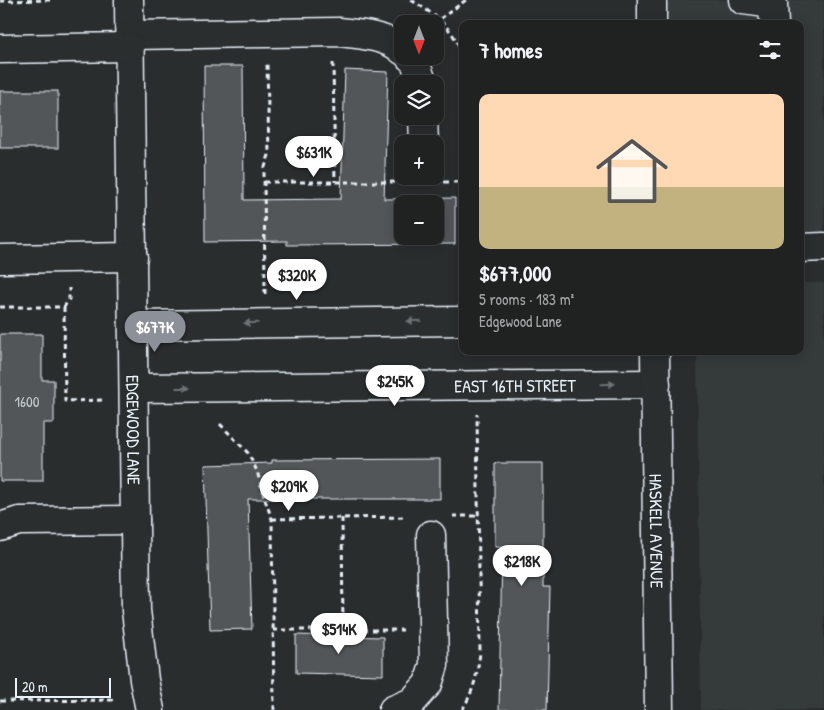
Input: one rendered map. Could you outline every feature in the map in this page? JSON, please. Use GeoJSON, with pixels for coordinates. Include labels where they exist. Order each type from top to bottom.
{"type":"FeatureCollection","features":[{"type":"Feature","properties":{"kind":"street","name":"EDGEWOOD LANE"},"geometry":{"type":"LineString","coordinates":[[129,0],[136,610],[144,680],[150,710]]}},
{"type":"Feature","properties":{"kind":"street"},"geometry":{"type":"LineString","coordinates":[[652,0],[652,20]]}},
{"type":"Feature","properties":{"kind":"street"},"geometry":{"type":"LineString","coordinates":[[743,0],[773,4],[774,20]]}},
{"type":"Feature","properties":{"kind":"street"},"geometry":{"type":"LineString","coordinates":[[0,49],[266,33],[339,32],[368,35],[394,44]]}},
{"type":"Feature","properties":{"kind":"street"},"geometry":{"type":"LineString","coordinates":[[804,248],[824,247]]}},
{"type":"Feature","properties":{"kind":"street"},"geometry":{"type":"LineString","coordinates":[[0,259],[133,257]]}},
{"type":"Feature","properties":{"kind":"street"},"geometry":{"type":"LineString","coordinates":[[133,324],[459,321]]}},
{"type":"Feature","properties":{"kind":"street","name":"HASKELL AVENUE"},"geometry":{"type":"LineString","coordinates":[[656,355],[660,710]]}},
{"type":"Feature","properties":{"kind":"street","name":"EAST 16TH STREET"},"geometry":{"type":"LineString","coordinates":[[134,388],[656,384]]}},
{"type":"Feature","properties":{"kind":"street"},"geometry":{"type":"LineString","coordinates":[[0,527],[19,521],[136,520]]}},
{"type":"Feature","properties":{"kind":"street"},"geometry":{"type":"LineString","coordinates":[[393,710],[412,702],[428,684],[434,665],[433,629],[440,526]]}},
{"type":"Feature","properties":{"kind":"path"},"geometry":{"type":"LineString","coordinates":[[0,0],[50,0]]}},
{"type":"Feature","properties":{"kind":"path"},"geometry":{"type":"LineString","coordinates":[[410,0],[435,15]]}},
{"type":"Feature","properties":{"kind":"path"},"geometry":{"type":"LineString","coordinates":[[444,16],[466,0]]}},
{"type":"Feature","properties":{"kind":"path"},"geometry":{"type":"LineString","coordinates":[[444,23],[459,46]]}},
{"type":"Feature","properties":{"kind":"path"},"geometry":{"type":"LineString","coordinates":[[265,323],[264,170],[269,154],[266,33]]}},
{"type":"Feature","properties":{"kind":"path"},"geometry":{"type":"LineString","coordinates":[[332,33],[335,182]]}},
{"type":"Feature","properties":{"kind":"path"},"geometry":{"type":"LineString","coordinates":[[264,182],[459,182]]}},
{"type":"Feature","properties":{"kind":"path"},"geometry":{"type":"LineString","coordinates":[[69,258],[69,300],[64,307],[65,401],[103,400]]}},
{"type":"Feature","properties":{"kind":"path"},"geometry":{"type":"LineString","coordinates":[[0,307],[64,307]]}},
{"type":"Feature","properties":{"kind":"path"},"geometry":{"type":"LineString","coordinates":[[462,710],[469,699],[477,675],[480,653],[478,385]]}},
{"type":"Feature","properties":{"kind":"path"},"geometry":{"type":"LineString","coordinates":[[220,424],[248,453],[257,471],[272,519],[274,710]]}},
{"type":"Feature","properties":{"kind":"path"},"geometry":{"type":"LineString","coordinates":[[440,526],[478,516]]}},
{"type":"Feature","properties":{"kind":"path"},"geometry":{"type":"LineString","coordinates":[[272,519],[410,517]]}},
{"type":"Feature","properties":{"kind":"path"},"geometry":{"type":"LineString","coordinates":[[342,518],[343,630]]}},
{"type":"Feature","properties":{"kind":"path"},"geometry":{"type":"LineString","coordinates":[[273,630],[433,629]]}},
{"type":"Feature","properties":{"kind":"path"},"geometry":{"type":"LineString","coordinates":[[0,701],[116,700]]}},
{"type":"Feature","properties":{"kind":"shaded area"},"geometry":{"type":"Polygon","coordinates":[[[652,0],[824,0],[824,247],[804,248],[804,20],[652,20],[652,0]]]}},
{"type":"Feature","properties":{"kind":"shaded area"},"geometry":{"type":"Polygon","coordinates":[[[804,283],[824,283],[824,710],[701,710],[697,355],[804,355],[804,283]]]}},
{"type":"Feature","properties":{"kind":"building"},"geometry":{"type":"Polygon","coordinates":[[[204,66],[243,66],[244,200],[341,199],[345,70],[388,72],[384,199],[394,199],[394,244],[287,245],[287,241],[205,242],[204,66]]]}},
{"type":"Feature","properties":{"kind":"building"},"geometry":{"type":"Polygon","coordinates":[[[0,91],[58,91],[58,148],[0,148],[0,91]]]}},
{"type":"Feature","properties":{"kind":"building"},"geometry":{"type":"Polygon","coordinates":[[[444,198],[455,198],[455,244],[444,244],[444,198]]]}},
{"type":"Feature","properties":{"kind":"building"},"geometry":{"type":"Polygon","coordinates":[[[0,334],[42,334],[42,380],[54,380],[54,423],[43,423],[43,481],[0,481],[0,334]]]}},
{"type":"Feature","properties":{"kind":"building"},"geometry":{"type":"Polygon","coordinates":[[[440,459],[440,499],[248,499],[252,629],[210,630],[205,465],[272,463],[272,460],[440,459]]]}},
{"type":"Feature","properties":{"kind":"building"},"geometry":{"type":"Polygon","coordinates":[[[495,463],[543,463],[543,587],[550,587],[547,710],[499,710],[502,547],[495,547],[495,463]]]}},
{"type":"Feature","properties":{"kind":"building"},"geometry":{"type":"Polygon","coordinates":[[[296,635],[383,637],[383,675],[296,673],[296,635]]]}}]}
